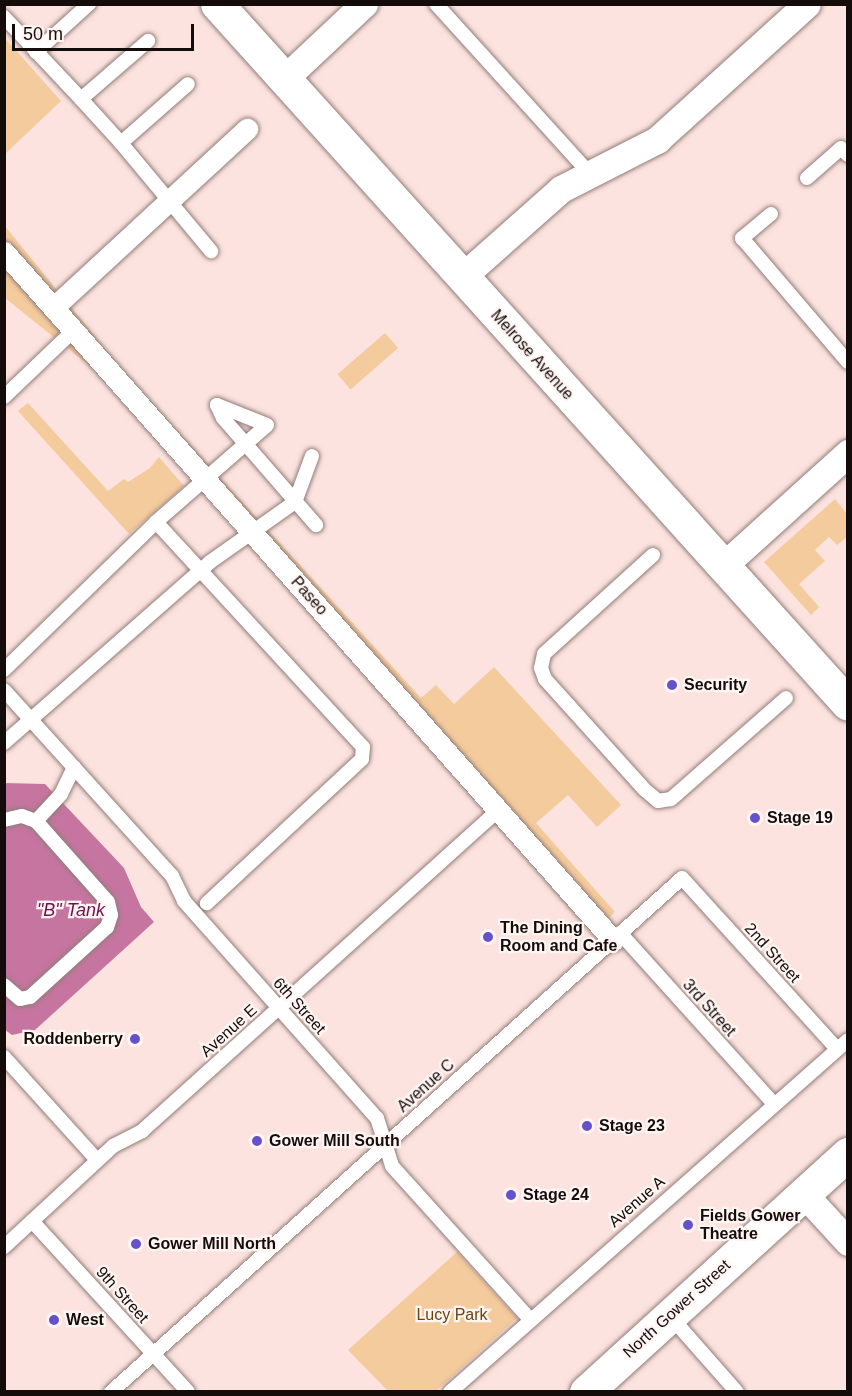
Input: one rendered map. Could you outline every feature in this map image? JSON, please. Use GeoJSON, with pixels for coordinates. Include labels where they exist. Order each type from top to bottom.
{"type":"FeatureCollection","features":[{"type":"Feature","properties":{"kind":"main road","name":"Melrose Avenue"},"geometry":{"type":"LineString","coordinates":[[217,4],[848,704]]}},
{"type":"Feature","properties":{"kind":"main road","name":"North Gower Street"},"geometry":{"type":"LineString","coordinates":[[586,1392],[848,1154]]}},
{"type":"Feature","properties":{"kind":"street"},"geometry":{"type":"LineString","coordinates":[[284,79],[364,4]]}},
{"type":"Feature","properties":{"kind":"street"},"geometry":{"type":"LineString","coordinates":[[462,277],[561,189],[589,172],[657,140],[807,4]]}},
{"type":"Feature","properties":{"kind":"street"},"geometry":{"type":"LineString","coordinates":[[54,307],[247,129]]}},
{"type":"Feature","properties":{"kind":"street","name":"Paseo"},"geometry":{"type":"LineString","coordinates":[[4,252],[499,810],[617,937]]}},
{"type":"Feature","properties":{"kind":"street"},"geometry":{"type":"LineString","coordinates":[[723,566],[848,453]]}},
{"type":"Feature","properties":{"kind":"street"},"geometry":{"type":"LineString","coordinates":[[804,1194],[848,1242]]}},
{"type":"Feature","properties":{"kind":"lane"},"geometry":{"type":"LineString","coordinates":[[36,52],[89,4]]}},
{"type":"Feature","properties":{"kind":"lane"},"geometry":{"type":"LineString","coordinates":[[436,4],[589,172]]}},
{"type":"Feature","properties":{"kind":"lane"},"geometry":{"type":"LineString","coordinates":[[4,17],[121,142],[211,251]]}},
{"type":"Feature","properties":{"kind":"lane"},"geometry":{"type":"LineString","coordinates":[[81,99],[148,41]]}},
{"type":"Feature","properties":{"kind":"lane"},"geometry":{"type":"LineString","coordinates":[[121,142],[188,84]]}},
{"type":"Feature","properties":{"kind":"lane"},"geometry":{"type":"LineString","coordinates":[[807,178],[842,148],[848,155]]}},
{"type":"Feature","properties":{"kind":"lane"},"geometry":{"type":"LineString","coordinates":[[771,214],[742,238],[848,362]]}},
{"type":"Feature","properties":{"kind":"lane"},"geometry":{"type":"LineString","coordinates":[[7,390],[74,330]]}},
{"type":"Feature","properties":{"kind":"lane"},"geometry":{"type":"LineString","coordinates":[[4,670],[156,522],[245,444],[267,425],[217,405],[223,418],[245,444],[295,502],[316,525]]}},
{"type":"Feature","properties":{"kind":"lane"},"geometry":{"type":"LineString","coordinates":[[4,743],[33,721],[201,570],[254,534],[295,502],[312,456]]}},
{"type":"Feature","properties":{"kind":"lane"},"geometry":{"type":"LineString","coordinates":[[156,522],[363,747],[362,759],[207,903]]}},
{"type":"Feature","properties":{"kind":"lane"},"geometry":{"type":"LineString","coordinates":[[653,555],[544,654],[541,668],[545,679],[645,790],[658,801],[671,800],[786,698]]}},
{"type":"Feature","properties":{"kind":"lane","name":"6th Street"},"geometry":{"type":"LineString","coordinates":[[4,690],[171,876],[184,901],[377,1118],[392,1166],[530,1318]]}},
{"type":"Feature","properties":{"kind":"lane"},"geometry":{"type":"LineString","coordinates":[[36,821],[61,794],[74,767]]}},
{"type":"Feature","properties":{"kind":"lane","name":"Avenue E"},"geometry":{"type":"LineString","coordinates":[[4,1247],[113,1146],[142,1131],[499,810]]}},
{"type":"Feature","properties":{"kind":"lane"},"geometry":{"type":"LineString","coordinates":[[4,820],[22,816],[36,821],[108,902],[111,915],[107,927],[30,997],[20,999],[4,985]]}},
{"type":"Feature","properties":{"kind":"lane","name":"Avenue C"},"geometry":{"type":"LineString","coordinates":[[111,1392],[682,878]]}},
{"type":"Feature","properties":{"kind":"lane","name":"2nd Street"},"geometry":{"type":"LineString","coordinates":[[682,878],[842,1045]]}},
{"type":"Feature","properties":{"kind":"lane","name":"3rd Street"},"geometry":{"type":"LineString","coordinates":[[617,937],[774,1104]]}},
{"type":"Feature","properties":{"kind":"lane","name":"Avenue A"},"geometry":{"type":"LineString","coordinates":[[450,1392],[530,1318],[842,1045]]}},
{"type":"Feature","properties":{"kind":"lane"},"geometry":{"type":"LineString","coordinates":[[4,1057],[97,1160]]}},
{"type":"Feature","properties":{"kind":"lane","name":"9th Street"},"geometry":{"type":"LineString","coordinates":[[32,1221],[188,1392]]}},
{"type":"Feature","properties":{"kind":"lane"},"geometry":{"type":"LineString","coordinates":[[670,1316],[738,1392]]}},
{"type":"Feature","properties":{"kind":"green space"},"geometry":{"type":"Polygon","coordinates":[[[4,37],[61,101],[5,154],[4,154],[4,37]]]}},
{"type":"Feature","properties":{"kind":"green space"},"geometry":{"type":"Polygon","coordinates":[[[4,225],[124,372],[421,698],[436,685],[454,704],[494,667],[621,805],[597,827],[568,795],[536,823],[615,912],[592,933],[111,383],[5,298],[4,225]]]}},
{"type":"Feature","properties":{"kind":"green space"},"geometry":{"type":"Polygon","coordinates":[[[385,333],[398,348],[351,389],[337,374],[385,333]]]}},
{"type":"Feature","properties":{"kind":"green space"},"geometry":{"type":"Polygon","coordinates":[[[28,403],[108,491],[124,479],[128,482],[150,468],[159,457],[184,486],[129,534],[18,411],[28,403]]]}},
{"type":"Feature","properties":{"kind":"green space"},"geometry":{"type":"Polygon","coordinates":[[[835,499],[847,514],[847,537],[837,545],[829,537],[815,550],[825,561],[799,584],[819,607],[811,615],[764,562],[835,499]]]}},
{"type":"Feature","properties":{"kind":"green space","name":"Lucy Park"},"geometry":{"type":"Polygon","coordinates":[[[457,1252],[517,1318],[436,1391],[388,1391],[348,1350],[457,1252]]]}},
{"type":"Feature","properties":{"kind":"water","name":"\"B\" Tank"},"geometry":{"type":"Polygon","coordinates":[[[4,783],[45,784],[124,868],[141,907],[154,922],[35,1030],[12,1035],[4,1029],[4,783]]]}},
{"type":"Feature","properties":{"kind":"place","name":"Security"},"geometry":{"type":"Point","coordinates":[672,685]}},
{"type":"Feature","properties":{"kind":"place","name":"Stage 19"},"geometry":{"type":"Point","coordinates":[755,818]}},
{"type":"Feature","properties":{"kind":"place","name":"The Dining Room and Cafe"},"geometry":{"type":"Point","coordinates":[488,937]}},
{"type":"Feature","properties":{"kind":"place","name":"Roddenberry"},"geometry":{"type":"Point","coordinates":[135,1039]}},
{"type":"Feature","properties":{"kind":"place","name":"Stage 23"},"geometry":{"type":"Point","coordinates":[587,1126]}},
{"type":"Feature","properties":{"kind":"place","name":"Gower Mill South"},"geometry":{"type":"Point","coordinates":[257,1141]}},
{"type":"Feature","properties":{"kind":"place","name":"Stage 24"},"geometry":{"type":"Point","coordinates":[511,1195]}},
{"type":"Feature","properties":{"kind":"place","name":"Fields Gower Theatre"},"geometry":{"type":"Point","coordinates":[688,1225]}},
{"type":"Feature","properties":{"kind":"place","name":"Gower Mill North"},"geometry":{"type":"Point","coordinates":[136,1244]}},
{"type":"Feature","properties":{"kind":"place","name":"West"},"geometry":{"type":"Point","coordinates":[54,1320]}}]}
